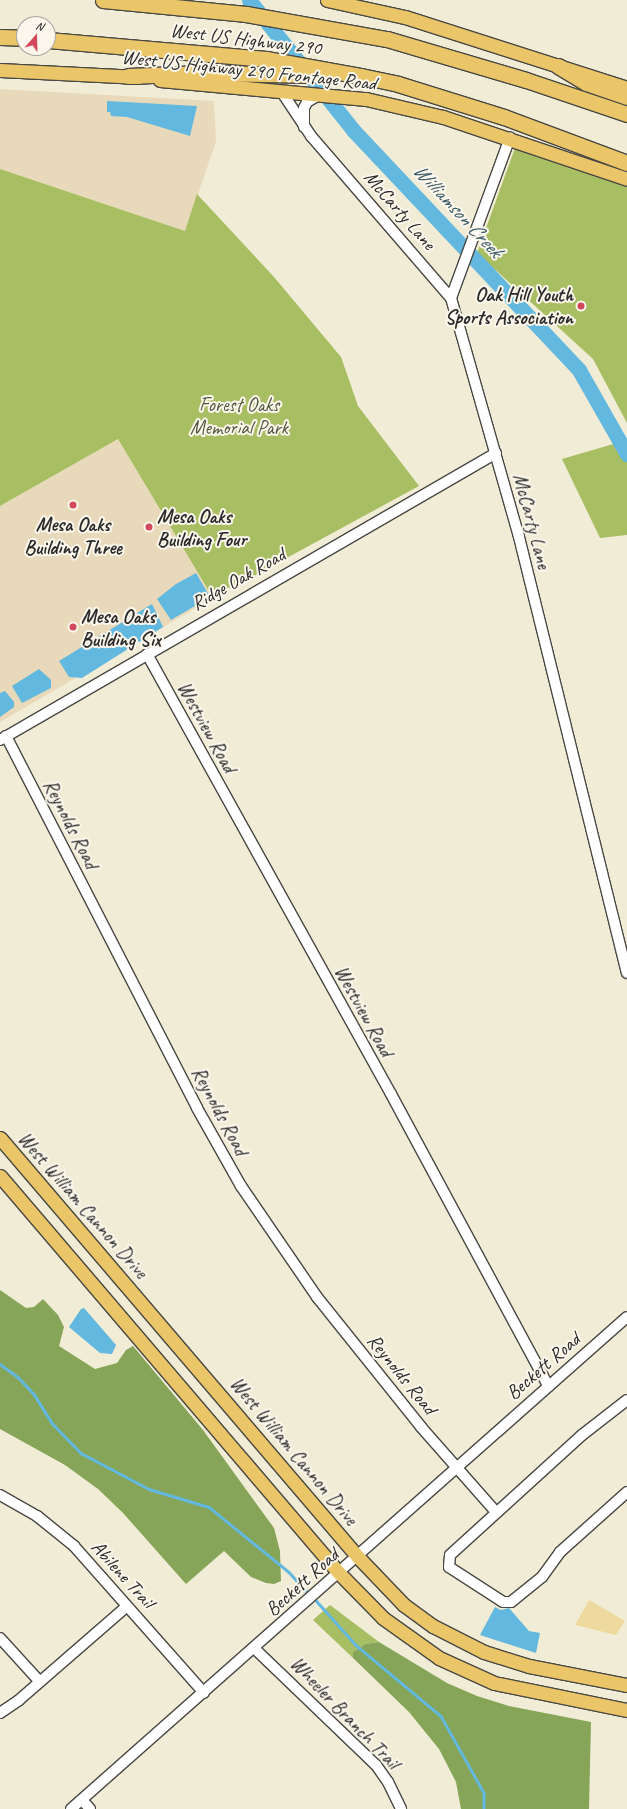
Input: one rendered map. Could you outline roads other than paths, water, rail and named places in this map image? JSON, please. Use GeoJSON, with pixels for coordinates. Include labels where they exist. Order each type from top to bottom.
{"type":"FeatureCollection","features":[{"type":"Feature","properties":{"kind":"highway","name":"West US Highway 290"},"geometry":{"type":"LineString","coordinates":[[103,0],[246,14],[324,26],[387,39],[526,80],[627,114]]}},
{"type":"Feature","properties":{"kind":"highway"},"geometry":{"type":"LineString","coordinates":[[0,37],[16,38]]}},
{"type":"Feature","properties":{"kind":"highway","name":"West US Highway 290"},"geometry":{"type":"LineString","coordinates":[[56,41],[266,59],[361,76],[437,97],[504,118],[627,163]]}},
{"type":"Feature","properties":{"kind":"highway"},"geometry":{"type":"LineString","coordinates":[[558,66],[586,82],[627,97]]}},
{"type":"Feature","properties":{"kind":"highway"},"geometry":{"type":"LineString","coordinates":[[128,76],[204,73],[361,76]]}},
{"type":"Feature","properties":{"kind":"main road"},"geometry":{"type":"LineString","coordinates":[[331,1],[405,17],[627,88]]}},
{"type":"Feature","properties":{"kind":"main road","name":"West US Highway 290 Frontage Road"},"geometry":{"type":"LineString","coordinates":[[0,70],[128,76],[366,99],[443,117],[510,138],[627,179]]}},
{"type":"Feature","properties":{"kind":"main road","name":"West William Cannon Drive"},"geometry":{"type":"LineString","coordinates":[[0,1138],[358,1557],[404,1605],[432,1626],[477,1649],[529,1666],[627,1685]]}},
{"type":"Feature","properties":{"kind":"main road"},"geometry":{"type":"LineString","coordinates":[[0,1176],[339,1573],[383,1618],[409,1639],[452,1664],[494,1682],[627,1710]]}},
{"type":"Feature","properties":{"kind":"street","name":"McCarty Lane"},"geometry":{"type":"LineString","coordinates":[[281,91],[304,127],[451,298],[496,452],[556,680],[627,973]]}},
{"type":"Feature","properties":{"kind":"street"},"geometry":{"type":"LineString","coordinates":[[304,127],[303,116],[307,102],[324,94]]}},
{"type":"Feature","properties":{"kind":"street"},"geometry":{"type":"LineString","coordinates":[[451,298],[478,221],[510,138]]}},
{"type":"Feature","properties":{"kind":"street","name":"Ridge Oak Road"},"geometry":{"type":"LineString","coordinates":[[3,738],[496,452]]}},
{"type":"Feature","properties":{"kind":"street","name":"Westview Road"},"geometry":{"type":"LineString","coordinates":[[147,654],[391,1094],[548,1386]]}},
{"type":"Feature","properties":{"kind":"street","name":"Reynolds Road"},"geometry":{"type":"LineString","coordinates":[[3,738],[197,1108],[241,1186],[317,1297],[456,1469],[498,1510]]}},
{"type":"Feature","properties":{"kind":"street","name":"Beckett Road"},"geometry":{"type":"LineString","coordinates":[[71,1809],[255,1649],[627,1317]]}},
{"type":"Feature","properties":{"kind":"street"},"geometry":{"type":"LineString","coordinates":[[627,1400],[582,1435],[498,1510],[450,1555],[448,1563],[451,1570],[507,1603],[516,1600],[542,1576],[560,1552],[627,1492]]}},
{"type":"Feature","properties":{"kind":"street","name":"Abilene Trail"},"geometry":{"type":"LineString","coordinates":[[0,1495],[37,1516],[62,1535],[204,1693]]}},
{"type":"Feature","properties":{"kind":"street"},"geometry":{"type":"LineString","coordinates":[[0,1713],[40,1682],[127,1606]]}},
{"type":"Feature","properties":{"kind":"street"},"geometry":{"type":"LineString","coordinates":[[0,1638],[40,1682]]}},
{"type":"Feature","properties":{"kind":"street","name":"Wheeler Branch Trail"},"geometry":{"type":"LineString","coordinates":[[255,1649],[376,1765],[388,1782],[401,1809]]}},
{"type":"Feature","properties":{"kind":"street"},"geometry":{"type":"LineString","coordinates":[[82,1800],[90,1809]]}},
{"type":"Feature","properties":{"kind":"water"},"geometry":{"type":"Polygon","coordinates":[[[107,101],[197,106],[190,136],[127,117],[111,116],[110,112],[107,112],[107,101]]]}},
{"type":"Feature","properties":{"kind":"water"},"geometry":{"type":"Polygon","coordinates":[[[196,573],[210,597],[171,620],[157,599],[176,584],[196,573]]]}},
{"type":"Feature","properties":{"kind":"water"},"geometry":{"type":"Polygon","coordinates":[[[152,604],[163,627],[82,678],[69,677],[59,661],[152,604]]]}},
{"type":"Feature","properties":{"kind":"water"},"geometry":{"type":"Polygon","coordinates":[[[39,669],[51,680],[51,688],[22,703],[12,686],[39,669]]]}},
{"type":"Feature","properties":{"kind":"water"},"geometry":{"type":"Polygon","coordinates":[[[5,691],[14,702],[14,707],[0,717],[0,693],[5,691]]]}},
{"type":"Feature","properties":{"kind":"water"},"geometry":{"type":"Polygon","coordinates":[[[84,1308],[116,1345],[112,1354],[100,1353],[69,1327],[81,1309],[84,1308]]]}},
{"type":"Feature","properties":{"kind":"water"},"geometry":{"type":"Polygon","coordinates":[[[495,1607],[501,1610],[509,1608],[529,1631],[540,1633],[536,1653],[480,1635],[495,1607]]]}},
{"type":"Feature","properties":{"kind":"waterway","name":"Williamson Creek"},"geometry":{"type":"LineString","coordinates":[[249,0],[353,130],[579,370],[627,454]]}},
{"type":"Feature","properties":{"kind":"waterway"},"geometry":{"type":"LineString","coordinates":[[0,1364],[18,1377],[34,1394],[52,1423],[81,1453],[149,1489],[209,1507],[289,1572],[309,1594]]}},
{"type":"Feature","properties":{"kind":"waterway"},"geometry":{"type":"LineString","coordinates":[[313,1597],[357,1646],[441,1716],[484,1793],[484,1809]]}},
{"type":"Feature","properties":{"kind":"place","name":"Oak Hill Youth Sports Association"},"geometry":{"type":"Point","coordinates":[581,306]}},
{"type":"Feature","properties":{"kind":"place","name":"Mesa Oaks Building Three"},"geometry":{"type":"Point","coordinates":[73,505]}},
{"type":"Feature","properties":{"kind":"place","name":"Mesa Oaks Building Four"},"geometry":{"type":"Point","coordinates":[149,527]}},
{"type":"Feature","properties":{"kind":"place","name":"Mesa Oaks Building Six"},"geometry":{"type":"Point","coordinates":[73,627]}},
{"type":"Feature","properties":{"kind":"park label","name":"Forest Oaks Memorial Park"},"geometry":{"type":"Point","coordinates":[239,416]}}]}
